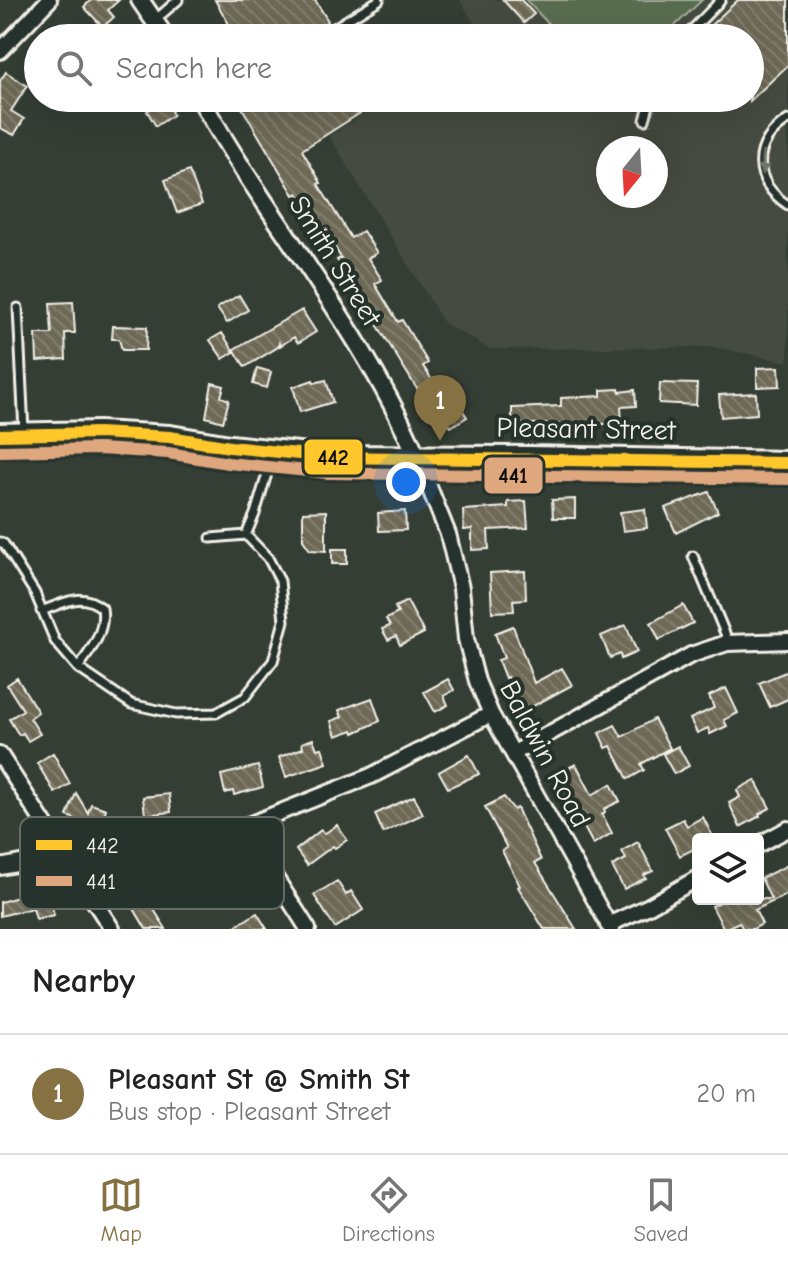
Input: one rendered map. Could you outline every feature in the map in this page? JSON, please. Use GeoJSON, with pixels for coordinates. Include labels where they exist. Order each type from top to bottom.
{"type":"FeatureCollection","features":[{"type":"Feature","properties":{"kind":"main road","name":"Pleasant Street"},"geometry":{"type":"LineString","coordinates":[[0,435],[99,433],[170,437],[328,457],[788,463]]}},
{"type":"Feature","properties":{"kind":"street"},"geometry":{"type":"LineString","coordinates":[[26,24],[49,0]]}},
{"type":"Feature","properties":{"kind":"street"},"geometry":{"type":"LineString","coordinates":[[140,0],[156,24]]}},
{"type":"Feature","properties":{"kind":"street"},"geometry":{"type":"LineString","coordinates":[[0,51],[24,26]]}},
{"type":"Feature","properties":{"kind":"street","name":"Smith Street"},"geometry":{"type":"LineString","coordinates":[[209,112],[370,366],[417,457]]}},
{"type":"Feature","properties":{"kind":"street","name":"Baldwin Road"},"geometry":{"type":"LineString","coordinates":[[417,457],[448,534],[461,588],[466,639],[477,681],[491,714],[610,927]]}},
{"type":"Feature","properties":{"kind":"street"},"geometry":{"type":"LineString","coordinates":[[514,753],[675,662],[729,643],[787,640]]}},
{"type":"Feature","properties":{"kind":"street"},"geometry":{"type":"LineString","coordinates":[[268,817],[371,776],[491,714]]}},
{"type":"Feature","properties":{"kind":"street"},"geometry":{"type":"LineString","coordinates":[[0,755],[39,817]]}},
{"type":"Feature","properties":{"kind":"street"},"geometry":{"type":"LineString","coordinates":[[764,842],[788,829]]}},
{"type":"Feature","properties":{"kind":"street"},"geometry":{"type":"LineString","coordinates":[[0,867],[20,863]]}},
{"type":"Feature","properties":{"kind":"street"},"geometry":{"type":"LineString","coordinates":[[610,927],[692,881]]}},
{"type":"Feature","properties":{"kind":"street"},"geometry":{"type":"LineString","coordinates":[[284,891],[308,929]]}},
{"type":"Feature","properties":{"kind":"street"},"geometry":{"type":"LineString","coordinates":[[99,909],[112,929]]}},
{"type":"Feature","properties":{"kind":"lane"},"geometry":{"type":"LineString","coordinates":[[154,21],[178,0]]}},
{"type":"Feature","properties":{"kind":"lane"},"geometry":{"type":"LineString","coordinates":[[340,24],[379,0]]}},
{"type":"Feature","properties":{"kind":"lane"},"geometry":{"type":"LineString","coordinates":[[698,24],[721,0]]}},
{"type":"Feature","properties":{"kind":"lane"},"geometry":{"type":"LineString","coordinates":[[645,120],[647,112]]}},
{"type":"Feature","properties":{"kind":"lane"},"geometry":{"type":"LineString","coordinates":[[788,120],[766,140],[761,153],[761,168],[772,193],[788,205]]}},
{"type":"Feature","properties":{"kind":"lane"},"geometry":{"type":"LineString","coordinates":[[18,308],[24,434]]}},
{"type":"Feature","properties":{"kind":"lane"},"geometry":{"type":"LineString","coordinates":[[246,535],[273,452]]}},
{"type":"Feature","properties":{"kind":"lane"},"geometry":{"type":"LineString","coordinates":[[211,538],[246,535]]}},
{"type":"Feature","properties":{"kind":"lane"},"geometry":{"type":"LineString","coordinates":[[0,542],[35,593],[55,641],[78,668],[131,704],[176,714],[216,713],[245,697],[273,661],[284,621],[280,581],[268,558],[246,535]]}},
{"type":"Feature","properties":{"kind":"lane"},"geometry":{"type":"LineString","coordinates":[[693,556],[729,643]]}},
{"type":"Feature","properties":{"kind":"lane"},"geometry":{"type":"LineString","coordinates":[[41,611],[82,597],[91,599],[102,608],[104,621],[93,648],[78,668]]}},
{"type":"Feature","properties":{"kind":"shaded area"},"geometry":{"type":"Polygon","coordinates":[[[460,0],[788,0],[788,362],[714,347],[490,349],[444,323],[329,136],[366,112],[764,112],[764,24],[475,24],[460,0]]]}},
{"type":"Feature","properties":{"kind":"green space"},"geometry":{"type":"Polygon","coordinates":[[[526,0],[702,0],[677,24],[549,24],[526,0]]]}},
{"type":"Feature","properties":{"kind":"building"},"geometry":{"type":"Polygon","coordinates":[[[91,0],[119,0],[108,10],[114,17],[106,24],[100,24],[84,7],[91,0]]]}},
{"type":"Feature","properties":{"kind":"building"},"geometry":{"type":"Polygon","coordinates":[[[215,0],[315,0],[328,21],[323,24],[229,24],[215,0]]]}},
{"type":"Feature","properties":{"kind":"building"},"geometry":{"type":"Polygon","coordinates":[[[503,0],[521,0],[534,14],[524,23],[503,0]]]}},
{"type":"Feature","properties":{"kind":"building"},"geometry":{"type":"Polygon","coordinates":[[[738,0],[788,0],[788,65],[764,88],[764,24],[712,24],[738,0]]]}},
{"type":"Feature","properties":{"kind":"building"},"geometry":{"type":"Polygon","coordinates":[[[6,72],[24,84],[24,91],[11,111],[24,119],[14,135],[0,128],[0,81],[6,72]]]}},
{"type":"Feature","properties":{"kind":"building"},"geometry":{"type":"Polygon","coordinates":[[[148,112],[172,112],[173,115],[156,126],[148,112]]]}},
{"type":"Feature","properties":{"kind":"building"},"geometry":{"type":"Polygon","coordinates":[[[245,112],[362,112],[302,150],[321,183],[318,184],[351,238],[363,231],[377,253],[368,258],[382,280],[375,284],[428,363],[423,366],[432,380],[417,389],[337,260],[341,258],[327,234],[322,237],[298,193],[294,195],[245,112]]]}},
{"type":"Feature","properties":{"kind":"building"},"geometry":{"type":"Polygon","coordinates":[[[189,171],[202,204],[177,213],[165,180],[189,171]]]}},
{"type":"Feature","properties":{"kind":"building"},"geometry":{"type":"Polygon","coordinates":[[[239,295],[248,310],[227,323],[217,308],[239,295]]]}},
{"type":"Feature","properties":{"kind":"building"},"geometry":{"type":"Polygon","coordinates":[[[73,302],[75,333],[65,333],[66,359],[37,361],[36,334],[52,334],[50,303],[73,302]]]}},
{"type":"Feature","properties":{"kind":"building"},"geometry":{"type":"Polygon","coordinates":[[[302,310],[316,332],[298,343],[294,337],[280,346],[279,343],[278,347],[245,367],[234,349],[302,310]]]}},
{"type":"Feature","properties":{"kind":"building"},"geometry":{"type":"Polygon","coordinates":[[[113,326],[147,327],[146,350],[122,350],[119,339],[112,339],[113,326]]]}},
{"type":"Feature","properties":{"kind":"building"},"geometry":{"type":"Polygon","coordinates":[[[222,333],[234,352],[223,359],[210,340],[222,333]]]}},
{"type":"Feature","properties":{"kind":"building"},"geometry":{"type":"Polygon","coordinates":[[[779,367],[780,386],[757,387],[757,368],[779,367]]]}},
{"type":"Feature","properties":{"kind":"building"},"geometry":{"type":"Polygon","coordinates":[[[257,368],[271,372],[267,388],[253,384],[257,368]]]}},
{"type":"Feature","properties":{"kind":"building"},"geometry":{"type":"Polygon","coordinates":[[[313,380],[314,383],[326,380],[333,402],[300,412],[293,387],[313,380]]]}},
{"type":"Feature","properties":{"kind":"building"},"geometry":{"type":"Polygon","coordinates":[[[444,382],[467,417],[451,427],[428,392],[444,382]]]}},
{"type":"Feature","properties":{"kind":"building"},"geometry":{"type":"Polygon","coordinates":[[[212,383],[224,386],[221,397],[229,400],[223,422],[206,417],[212,383]]]}},
{"type":"Feature","properties":{"kind":"building"},"geometry":{"type":"Polygon","coordinates":[[[660,383],[697,384],[696,405],[659,403],[660,383]]]}},
{"type":"Feature","properties":{"kind":"building"},"geometry":{"type":"Polygon","coordinates":[[[619,389],[620,392],[635,390],[636,406],[621,407],[622,424],[512,424],[512,408],[561,406],[561,398],[601,396],[601,390],[619,389]]]}},
{"type":"Feature","properties":{"kind":"building"},"geometry":{"type":"Polygon","coordinates":[[[756,393],[757,414],[721,417],[719,395],[756,393]]]}},
{"type":"Feature","properties":{"kind":"building"},"geometry":{"type":"Polygon","coordinates":[[[709,492],[718,512],[676,533],[665,508],[709,492]]]}},
{"type":"Feature","properties":{"kind":"building"},"geometry":{"type":"Polygon","coordinates":[[[575,499],[575,518],[553,518],[552,500],[575,499]]]}},
{"type":"Feature","properties":{"kind":"building"},"geometry":{"type":"Polygon","coordinates":[[[526,501],[528,528],[488,530],[489,549],[472,550],[472,529],[464,530],[463,510],[508,507],[508,502],[526,501]]]}},
{"type":"Feature","properties":{"kind":"building"},"geometry":{"type":"Polygon","coordinates":[[[645,509],[647,528],[623,531],[620,512],[645,509]]]}},
{"type":"Feature","properties":{"kind":"building"},"geometry":{"type":"Polygon","coordinates":[[[326,511],[326,551],[310,550],[303,540],[303,512],[326,511]]]}},
{"type":"Feature","properties":{"kind":"building"},"geometry":{"type":"Polygon","coordinates":[[[405,511],[406,530],[379,531],[378,513],[405,511]]]}},
{"type":"Feature","properties":{"kind":"building"},"geometry":{"type":"Polygon","coordinates":[[[332,549],[347,549],[347,564],[332,564],[332,549]]]}},
{"type":"Feature","properties":{"kind":"building"},"geometry":{"type":"Polygon","coordinates":[[[525,571],[526,599],[513,600],[514,611],[492,612],[490,573],[525,571]]]}},
{"type":"Feature","properties":{"kind":"building"},"geometry":{"type":"Polygon","coordinates":[[[407,601],[424,633],[400,645],[396,636],[388,640],[382,629],[390,626],[386,619],[398,613],[395,607],[407,601]]]}},
{"type":"Feature","properties":{"kind":"building"},"geometry":{"type":"Polygon","coordinates":[[[683,605],[693,623],[659,640],[651,623],[683,605]]]}},
{"type":"Feature","properties":{"kind":"building"},"geometry":{"type":"Polygon","coordinates":[[[626,625],[637,652],[621,659],[620,654],[610,658],[601,636],[626,625]]]}},
{"type":"Feature","properties":{"kind":"building"},"geometry":{"type":"Polygon","coordinates":[[[513,626],[534,683],[562,668],[572,685],[526,710],[505,678],[498,660],[504,658],[495,633],[513,626]]]}},
{"type":"Feature","properties":{"kind":"building"},"geometry":{"type":"Polygon","coordinates":[[[788,671],[788,699],[770,707],[759,683],[788,671]]]}},
{"type":"Feature","properties":{"kind":"building"},"geometry":{"type":"Polygon","coordinates":[[[17,678],[38,712],[30,718],[40,734],[28,741],[23,733],[19,735],[9,719],[23,710],[7,685],[17,678]]]}},
{"type":"Feature","properties":{"kind":"building"},"geometry":{"type":"Polygon","coordinates":[[[448,679],[454,690],[444,696],[448,705],[435,712],[424,692],[448,679]]]}},
{"type":"Feature","properties":{"kind":"building"},"geometry":{"type":"Polygon","coordinates":[[[726,688],[738,713],[724,720],[727,726],[710,734],[708,728],[697,733],[690,719],[714,708],[709,696],[726,688]]]}},
{"type":"Feature","properties":{"kind":"building"},"geometry":{"type":"Polygon","coordinates":[[[372,698],[380,721],[354,733],[353,730],[336,736],[331,721],[342,717],[339,710],[372,698]]]}},
{"type":"Feature","properties":{"kind":"building"},"geometry":{"type":"Polygon","coordinates":[[[654,719],[670,748],[641,764],[644,770],[628,779],[611,746],[606,748],[599,733],[615,725],[622,737],[654,719]]]}},
{"type":"Feature","properties":{"kind":"building"},"geometry":{"type":"Polygon","coordinates":[[[313,739],[317,749],[322,748],[327,763],[286,777],[279,757],[303,748],[302,743],[313,739]]]}},
{"type":"Feature","properties":{"kind":"building"},"geometry":{"type":"Polygon","coordinates":[[[678,746],[689,766],[674,774],[663,754],[678,746]]]}},
{"type":"Feature","properties":{"kind":"building"},"geometry":{"type":"Polygon","coordinates":[[[53,753],[70,784],[55,793],[37,763],[53,753]]]}},
{"type":"Feature","properties":{"kind":"building"},"geometry":{"type":"Polygon","coordinates":[[[469,755],[479,774],[448,788],[439,772],[469,755]]]}},
{"type":"Feature","properties":{"kind":"building"},"geometry":{"type":"Polygon","coordinates":[[[576,764],[592,795],[611,784],[620,801],[604,809],[602,814],[612,833],[593,844],[553,775],[576,764]]]}},
{"type":"Feature","properties":{"kind":"building"},"geometry":{"type":"Polygon","coordinates":[[[258,766],[263,787],[234,795],[233,791],[225,793],[221,775],[258,766]]]}},
{"type":"Feature","properties":{"kind":"building"},"geometry":{"type":"Polygon","coordinates":[[[755,780],[770,808],[740,827],[729,803],[740,797],[737,790],[755,780]]]}},
{"type":"Feature","properties":{"kind":"building"},"geometry":{"type":"Polygon","coordinates":[[[76,793],[88,813],[91,804],[106,809],[103,817],[67,816],[76,793]]]}},
{"type":"Feature","properties":{"kind":"building"},"geometry":{"type":"Polygon","coordinates":[[[169,794],[171,812],[145,815],[143,797],[169,794]]]}},
{"type":"Feature","properties":{"kind":"building"},"geometry":{"type":"Polygon","coordinates":[[[414,796],[423,814],[383,833],[375,814],[414,796]]]}},
{"type":"Feature","properties":{"kind":"building"},"geometry":{"type":"Polygon","coordinates":[[[504,797],[514,810],[517,808],[541,860],[535,863],[576,929],[544,929],[518,887],[502,851],[507,848],[485,807],[504,797]]]}},
{"type":"Feature","properties":{"kind":"building"},"geometry":{"type":"Polygon","coordinates":[[[703,817],[711,833],[692,833],[692,850],[680,856],[665,828],[683,819],[687,826],[703,817]]]}},
{"type":"Feature","properties":{"kind":"building"},"geometry":{"type":"Polygon","coordinates":[[[337,825],[347,840],[307,865],[296,850],[321,830],[324,834],[337,825]]]}},
{"type":"Feature","properties":{"kind":"building"},"geometry":{"type":"Polygon","coordinates":[[[638,842],[653,871],[624,889],[612,866],[626,859],[622,851],[638,842]]]}},
{"type":"Feature","properties":{"kind":"building"},"geometry":{"type":"Polygon","coordinates":[[[788,865],[788,894],[755,910],[762,924],[753,929],[743,929],[739,922],[724,929],[712,906],[764,905],[764,899],[771,899],[764,877],[788,865]]]}},
{"type":"Feature","properties":{"kind":"building"},"geometry":{"type":"Polygon","coordinates":[[[337,881],[346,895],[351,891],[363,910],[335,928],[314,895],[337,881]]]}},
{"type":"Feature","properties":{"kind":"building"},"geometry":{"type":"Polygon","coordinates":[[[20,896],[20,909],[29,909],[0,916],[0,902],[20,896]]]}},
{"type":"Feature","properties":{"kind":"building"},"geometry":{"type":"Polygon","coordinates":[[[33,909],[52,909],[54,915],[36,919],[33,909]]]}},
{"type":"Feature","properties":{"kind":"building"},"geometry":{"type":"Polygon","coordinates":[[[134,909],[154,909],[166,929],[146,929],[134,909]]]}},
{"type":"Feature","properties":{"kind":"building"},"geometry":{"type":"Polygon","coordinates":[[[257,913],[267,929],[231,929],[257,913]]]}},
{"type":"Feature","properties":{"kind":"transit line","name":"442"},"geometry":{"type":"LineString","coordinates":[[0,435],[99,433],[170,437],[328,457],[788,463]]}},
{"type":"Feature","properties":{"kind":"transit line","name":"441"},"geometry":{"type":"LineString","coordinates":[[0,451],[99,449],[168,453],[228,463],[328,473],[788,479]]}},
{"type":"Feature","properties":{"kind":"place","name":"Pleasant St @ Smith St"},"geometry":{"type":"Point","coordinates":[440,441]}}]}
